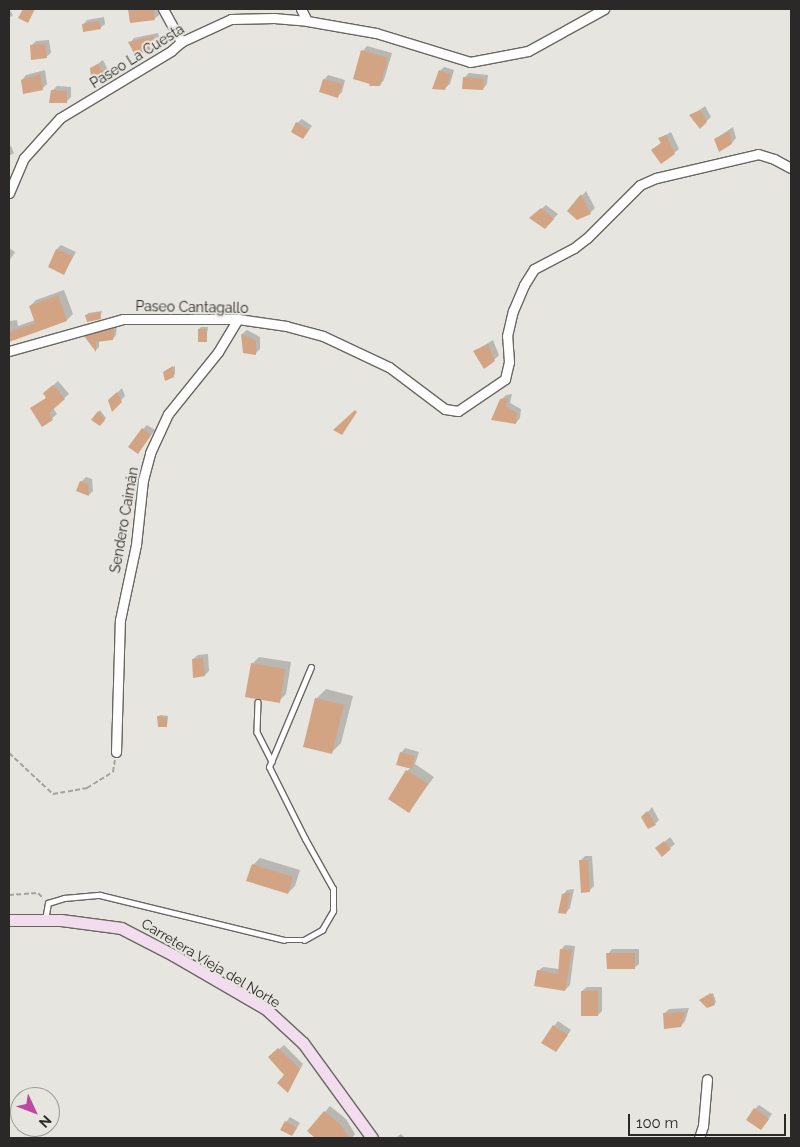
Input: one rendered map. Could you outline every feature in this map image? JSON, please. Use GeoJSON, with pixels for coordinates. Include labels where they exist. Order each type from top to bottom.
{"type":"FeatureCollection","features":[{"type":"Feature","properties":{"kind":"street"},"geometry":{"type":"LineString","coordinates":[[162,9],[181,42]]}},
{"type":"Feature","properties":{"kind":"street"},"geometry":{"type":"LineString","coordinates":[[298,9],[307,20]]}},
{"type":"Feature","properties":{"kind":"street","name":"Paseo La Cuesta"},"geometry":{"type":"LineString","coordinates":[[9,193],[24,158],[60,118],[171,51],[181,42],[231,19],[274,18],[307,20],[376,33],[470,62],[528,51],[604,9]]}},
{"type":"Feature","properties":{"kind":"street","name":"Paseo Cantagallo"},"geometry":{"type":"LineString","coordinates":[[9,351],[123,319],[238,319],[286,326],[323,336],[389,367],[445,409],[458,411],[504,379],[509,362],[507,336],[513,311],[524,285],[534,269],[587,238],[640,185],[656,178],[758,154],[774,159],[791,168]]}},
{"type":"Feature","properties":{"kind":"street","name":"Sendero Caimán"},"geometry":{"type":"LineString","coordinates":[[116,752],[120,620],[136,545],[142,480],[150,453],[168,414],[218,352],[238,319]]}},
{"type":"Feature","properties":{"kind":"street","name":"Carretera Vieja del Norte"},"geometry":{"type":"LineString","coordinates":[[9,920],[61,920],[121,928],[173,955],[266,1009],[304,1043],[372,1138]]}},
{"type":"Feature","properties":{"kind":"street"},"geometry":{"type":"LineString","coordinates":[[698,1138],[702,1126],[707,1079]]}},
{"type":"Feature","properties":{"kind":"lane"},"geometry":{"type":"LineString","coordinates":[[45,920],[48,903],[64,898],[100,895],[284,940],[304,940],[317,934],[330,918],[334,904],[333,889],[281,794],[269,768],[312,668]]}},
{"type":"Feature","properties":{"kind":"lane"},"geometry":{"type":"LineString","coordinates":[[258,702],[257,732],[272,761]]}},
{"type":"Feature","properties":{"kind":"path"},"geometry":{"type":"LineString","coordinates":[[9,753],[53,794],[87,788],[112,772],[116,752]]}},
{"type":"Feature","properties":{"kind":"path"},"geometry":{"type":"LineString","coordinates":[[9,895],[38,893],[48,903]]}},
{"type":"Feature","properties":{"kind":"building"},"geometry":{"type":"Polygon","coordinates":[[[23,9],[35,9],[28,23],[18,18],[23,9]]]}},
{"type":"Feature","properties":{"kind":"building"},"geometry":{"type":"Polygon","coordinates":[[[128,9],[153,9],[155,20],[130,23],[128,9]]]}},
{"type":"Feature","properties":{"kind":"building"},"geometry":{"type":"Polygon","coordinates":[[[99,21],[101,29],[83,32],[82,24],[99,21]]]}},
{"type":"Feature","properties":{"kind":"building"},"geometry":{"type":"Polygon","coordinates":[[[154,36],[157,49],[135,55],[128,42],[154,36]]]}},
{"type":"Feature","properties":{"kind":"building"},"geometry":{"type":"Polygon","coordinates":[[[45,44],[47,58],[31,60],[30,45],[45,44]]]}},
{"type":"Feature","properties":{"kind":"building"},"geometry":{"type":"Polygon","coordinates":[[[361,50],[388,58],[380,86],[369,86],[370,84],[353,79],[361,50]]]}},
{"type":"Feature","properties":{"kind":"building"},"geometry":{"type":"Polygon","coordinates":[[[98,64],[105,76],[91,77],[90,68],[98,64]]]}},
{"type":"Feature","properties":{"kind":"building"},"geometry":{"type":"Polygon","coordinates":[[[439,70],[451,75],[445,90],[432,89],[439,70]]]}},
{"type":"Feature","properties":{"kind":"building"},"geometry":{"type":"Polygon","coordinates":[[[40,74],[43,90],[23,94],[21,80],[40,74]]]}},
{"type":"Feature","properties":{"kind":"building"},"geometry":{"type":"Polygon","coordinates":[[[463,77],[484,79],[483,90],[462,89],[463,77]]]}},
{"type":"Feature","properties":{"kind":"building"},"geometry":{"type":"Polygon","coordinates":[[[323,79],[342,84],[338,98],[319,92],[323,79]]]}},
{"type":"Feature","properties":{"kind":"building"},"geometry":{"type":"Polygon","coordinates":[[[51,90],[67,91],[67,103],[49,103],[51,90]]]}},
{"type":"Feature","properties":{"kind":"building"},"geometry":{"type":"Polygon","coordinates":[[[700,110],[707,122],[700,129],[689,115],[700,110]]]}},
{"type":"Feature","properties":{"kind":"building"},"geometry":{"type":"Polygon","coordinates":[[[296,122],[309,130],[303,139],[291,132],[296,122]]]}},
{"type":"Feature","properties":{"kind":"building"},"geometry":{"type":"Polygon","coordinates":[[[729,131],[732,144],[719,152],[714,139],[729,131]]]}},
{"type":"Feature","properties":{"kind":"building"},"geometry":{"type":"Polygon","coordinates":[[[666,135],[675,154],[661,164],[651,150],[661,143],[658,138],[666,135]]]}},
{"type":"Feature","properties":{"kind":"building"},"geometry":{"type":"Polygon","coordinates":[[[581,194],[591,214],[577,220],[567,211],[581,194]]]}},
{"type":"Feature","properties":{"kind":"building"},"geometry":{"type":"Polygon","coordinates":[[[541,208],[554,219],[545,229],[529,218],[541,208]]]}},
{"type":"Feature","properties":{"kind":"building"},"geometry":{"type":"Polygon","coordinates":[[[56,249],[73,256],[64,275],[48,267],[56,249]]]}},
{"type":"Feature","properties":{"kind":"building"},"geometry":{"type":"Polygon","coordinates":[[[58,295],[67,321],[9,342],[9,332],[35,323],[29,306],[58,295]]]}},
{"type":"Feature","properties":{"kind":"building"},"geometry":{"type":"Polygon","coordinates":[[[100,312],[101,319],[87,322],[85,315],[100,312]]]}},
{"type":"Feature","properties":{"kind":"building"},"geometry":{"type":"Polygon","coordinates":[[[114,328],[113,340],[96,342],[96,352],[84,336],[114,328]]]}},
{"type":"Feature","properties":{"kind":"building"},"geometry":{"type":"Polygon","coordinates":[[[198,329],[207,329],[207,342],[198,342],[198,329]]]}},
{"type":"Feature","properties":{"kind":"building"},"geometry":{"type":"Polygon","coordinates":[[[241,334],[256,341],[256,355],[243,353],[241,334]]]}},
{"type":"Feature","properties":{"kind":"building"},"geometry":{"type":"Polygon","coordinates":[[[488,344],[495,361],[484,369],[473,351],[488,344]]]}},
{"type":"Feature","properties":{"kind":"building"},"geometry":{"type":"Polygon","coordinates":[[[173,366],[174,377],[165,381],[163,372],[173,366]]]}},
{"type":"Feature","properties":{"kind":"building"},"geometry":{"type":"Polygon","coordinates":[[[53,385],[65,399],[49,413],[53,420],[42,427],[30,408],[46,398],[43,393],[53,385]]]}},
{"type":"Feature","properties":{"kind":"building"},"geometry":{"type":"Polygon","coordinates":[[[117,392],[122,402],[112,412],[108,400],[117,392]]]}},
{"type":"Feature","properties":{"kind":"building"},"geometry":{"type":"Polygon","coordinates":[[[508,398],[506,407],[517,413],[516,424],[491,420],[500,399],[508,398]]]}},
{"type":"Feature","properties":{"kind":"building"},"geometry":{"type":"Polygon","coordinates":[[[355,410],[357,412],[342,435],[333,430],[355,410]]]}},
{"type":"Feature","properties":{"kind":"building"},"geometry":{"type":"Polygon","coordinates":[[[98,411],[105,420],[100,426],[91,420],[98,411]]]}},
{"type":"Feature","properties":{"kind":"building"},"geometry":{"type":"Polygon","coordinates":[[[142,428],[151,435],[138,454],[128,447],[142,428]]]}},
{"type":"Feature","properties":{"kind":"building"},"geometry":{"type":"Polygon","coordinates":[[[80,481],[88,484],[89,496],[76,491],[80,481]]]}},
{"type":"Feature","properties":{"kind":"building"},"geometry":{"type":"Polygon","coordinates":[[[203,658],[205,676],[193,678],[192,659],[203,658]]]}},
{"type":"Feature","properties":{"kind":"building"},"geometry":{"type":"Polygon","coordinates":[[[251,663],[285,669],[280,703],[245,697],[251,663]]]}},
{"type":"Feature","properties":{"kind":"building"},"geometry":{"type":"Polygon","coordinates":[[[315,698],[344,705],[332,754],[303,747],[315,698]]]}},
{"type":"Feature","properties":{"kind":"building"},"geometry":{"type":"Polygon","coordinates":[[[157,716],[167,717],[167,727],[158,727],[157,716]]]}},
{"type":"Feature","properties":{"kind":"building"},"geometry":{"type":"Polygon","coordinates":[[[400,752],[415,756],[412,769],[396,765],[400,752]]]}},
{"type":"Feature","properties":{"kind":"building"},"geometry":{"type":"Polygon","coordinates":[[[406,770],[428,784],[409,813],[388,799],[406,770]]]}},
{"type":"Feature","properties":{"kind":"building"},"geometry":{"type":"Polygon","coordinates":[[[647,811],[656,825],[648,829],[641,817],[647,811]]]}},
{"type":"Feature","properties":{"kind":"building"},"geometry":{"type":"Polygon","coordinates":[[[664,841],[671,849],[662,857],[655,848],[664,841]]]}},
{"type":"Feature","properties":{"kind":"building"},"geometry":{"type":"Polygon","coordinates":[[[579,860],[588,860],[590,892],[581,893],[579,860]]]}},
{"type":"Feature","properties":{"kind":"building"},"geometry":{"type":"Polygon","coordinates":[[[252,864],[293,877],[288,894],[246,881],[252,864]]]}},
{"type":"Feature","properties":{"kind":"building"},"geometry":{"type":"Polygon","coordinates":[[[570,893],[566,914],[558,913],[562,894],[570,893]]]}},
{"type":"Feature","properties":{"kind":"building"},"geometry":{"type":"Polygon","coordinates":[[[560,949],[572,950],[565,991],[534,986],[537,970],[558,974],[560,949]]]}},
{"type":"Feature","properties":{"kind":"building"},"geometry":{"type":"Polygon","coordinates":[[[606,953],[635,953],[635,969],[607,969],[606,953]]]}},
{"type":"Feature","properties":{"kind":"building"},"geometry":{"type":"Polygon","coordinates":[[[581,991],[598,991],[598,1016],[581,1016],[581,991]]]}},
{"type":"Feature","properties":{"kind":"building"},"geometry":{"type":"Polygon","coordinates":[[[711,993],[715,1005],[707,1008],[699,1000],[711,993]]]}},
{"type":"Feature","properties":{"kind":"building"},"geometry":{"type":"Polygon","coordinates":[[[685,1012],[681,1027],[664,1029],[663,1013],[685,1012]]]}},
{"type":"Feature","properties":{"kind":"building"},"geometry":{"type":"Polygon","coordinates":[[[553,1025],[568,1035],[556,1052],[541,1043],[553,1025]]]}},
{"type":"Feature","properties":{"kind":"building"},"geometry":{"type":"Polygon","coordinates":[[[278,1048],[300,1069],[288,1093],[277,1083],[284,1075],[268,1057],[278,1048]]]}},
{"type":"Feature","properties":{"kind":"building"},"geometry":{"type":"Polygon","coordinates":[[[754,1108],[769,1119],[761,1130],[746,1120],[754,1108]]]}},
{"type":"Feature","properties":{"kind":"building"},"geometry":{"type":"Polygon","coordinates":[[[324,1111],[341,1125],[349,1138],[315,1138],[307,1131],[324,1111]]]}},
{"type":"Feature","properties":{"kind":"building"},"geometry":{"type":"Polygon","coordinates":[[[285,1121],[297,1128],[292,1136],[280,1130],[285,1121]]]}}]}
